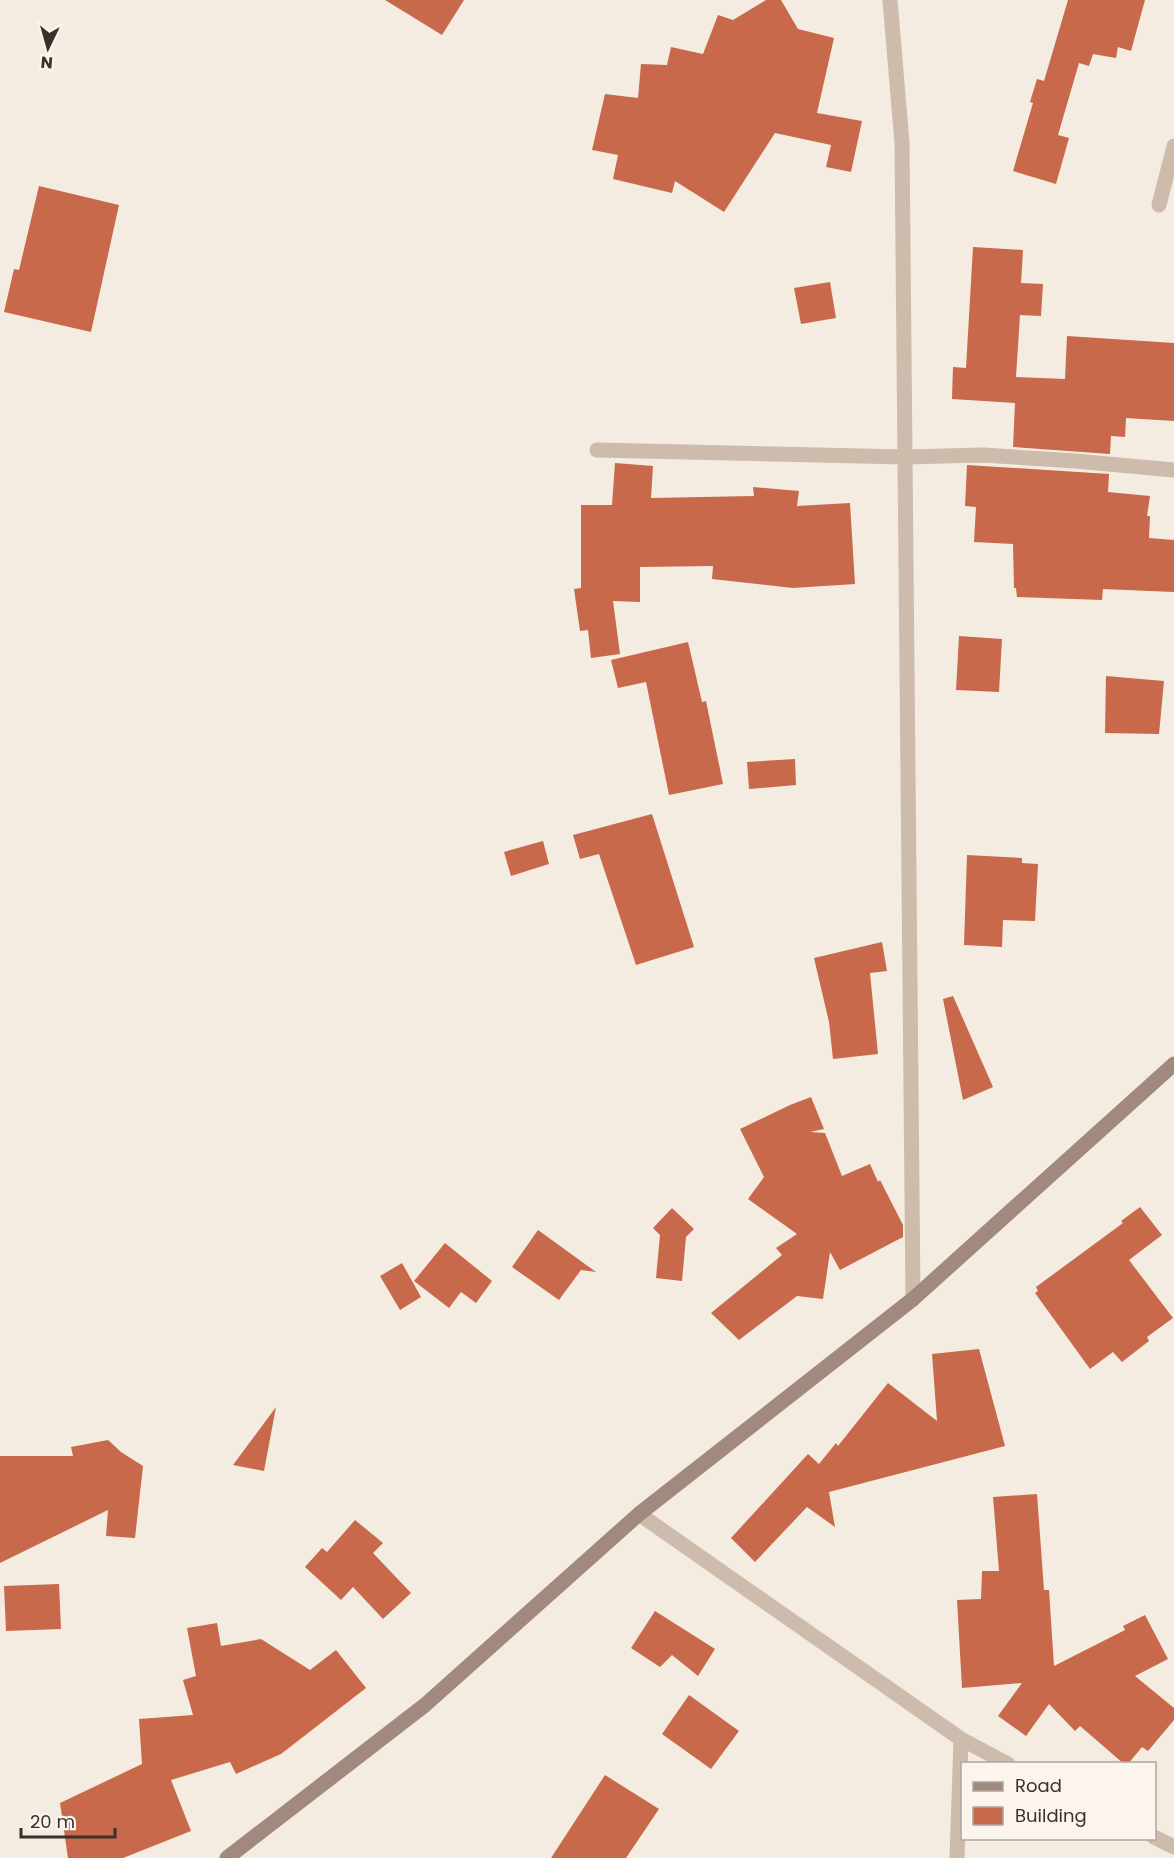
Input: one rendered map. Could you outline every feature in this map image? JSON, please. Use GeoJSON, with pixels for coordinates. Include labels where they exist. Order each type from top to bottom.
{"type":"FeatureCollection","features":[{"type":"Feature","properties":{"kind":"street"},"geometry":{"type":"LineString","coordinates":[[890,0],[902,143],[914,1299]]}},
{"type":"Feature","properties":{"kind":"street"},"geometry":{"type":"LineString","coordinates":[[1159,206],[1174,146]]}},
{"type":"Feature","properties":{"kind":"street"},"geometry":{"type":"LineString","coordinates":[[597,450],[905,457],[983,455],[1174,470]]}},
{"type":"Feature","properties":{"kind":"street"},"geometry":{"type":"LineString","coordinates":[[227,1858],[425,1705],[639,1514],[914,1299],[1174,1064]]}},
{"type":"Feature","properties":{"kind":"street"},"geometry":{"type":"LineString","coordinates":[[639,1514],[961,1738],[1004,1762]]}},
{"type":"Feature","properties":{"kind":"street"},"geometry":{"type":"LineString","coordinates":[[957,1858],[961,1738]]}},
{"type":"Feature","properties":{"kind":"street"},"geometry":{"type":"LineString","coordinates":[[1156,1838],[1174,1847]]}},
{"type":"Feature","properties":{"kind":"building"},"geometry":{"type":"Polygon","coordinates":[[[385,0],[464,0],[442,35],[385,0]]]}},
{"type":"Feature","properties":{"kind":"building"},"geometry":{"type":"Polygon","coordinates":[[[766,0],[781,0],[798,29],[834,38],[817,113],[862,121],[851,172],[826,167],[831,145],[775,133],[724,212],[675,181],[672,193],[613,179],[618,155],[592,150],[605,94],[638,98],[641,64],[667,65],[671,47],[703,54],[718,15],[733,20],[766,0]]]}},
{"type":"Feature","properties":{"kind":"building"},"geometry":{"type":"Polygon","coordinates":[[[1068,0],[1145,0],[1131,51],[1118,47],[1116,58],[1093,54],[1089,66],[1079,63],[1058,135],[1069,138],[1056,184],[1013,171],[1033,103],[1030,102],[1037,79],[1044,81],[1068,0]]]}},
{"type":"Feature","properties":{"kind":"building"},"geometry":{"type":"Polygon","coordinates":[[[39,186],[119,205],[91,332],[4,312],[14,269],[19,270],[39,186]]]}},
{"type":"Feature","properties":{"kind":"building"},"geometry":{"type":"Polygon","coordinates":[[[973,247],[1023,250],[1021,283],[1043,284],[1041,316],[1020,315],[1016,377],[1065,379],[1067,336],[1174,343],[1174,421],[1126,418],[1125,437],[1111,436],[1110,454],[1013,447],[1015,403],[952,399],[953,367],[966,368],[973,247]]]}},
{"type":"Feature","properties":{"kind":"building"},"geometry":{"type":"Polygon","coordinates":[[[830,282],[836,318],[801,324],[794,288],[830,282]]]}},
{"type":"Feature","properties":{"kind":"building"},"geometry":{"type":"Polygon","coordinates":[[[615,463],[653,466],[651,498],[754,496],[753,487],[799,491],[797,506],[850,503],[855,584],[793,588],[712,579],[713,566],[640,567],[640,602],[613,601],[620,654],[591,658],[588,630],[580,631],[574,589],[581,588],[581,505],[612,505],[615,463]]]}},
{"type":"Feature","properties":{"kind":"building"},"geometry":{"type":"Polygon","coordinates":[[[967,465],[1109,474],[1108,492],[1150,496],[1147,516],[1150,516],[1149,538],[1174,540],[1174,592],[1103,589],[1102,600],[1017,597],[1016,588],[1014,588],[1013,544],[974,542],[976,507],[965,506],[967,465]]]}},
{"type":"Feature","properties":{"kind":"building"},"geometry":{"type":"Polygon","coordinates":[[[959,636],[1002,639],[999,692],[956,690],[959,636]]]}},
{"type":"Feature","properties":{"kind":"building"},"geometry":{"type":"Polygon","coordinates":[[[688,642],[702,702],[706,701],[723,784],[669,795],[646,682],[618,688],[611,660],[688,642]]]}},
{"type":"Feature","properties":{"kind":"building"},"geometry":{"type":"Polygon","coordinates":[[[1106,676],[1164,681],[1159,734],[1105,733],[1106,676]]]}},
{"type":"Feature","properties":{"kind":"building"},"geometry":{"type":"Polygon","coordinates":[[[795,759],[796,785],[749,789],[747,762],[795,759]]]}},
{"type":"Feature","properties":{"kind":"building"},"geometry":{"type":"Polygon","coordinates":[[[652,814],[694,947],[636,965],[599,854],[580,859],[573,835],[652,814]]]}},
{"type":"Feature","properties":{"kind":"building"},"geometry":{"type":"Polygon","coordinates":[[[543,841],[549,864],[511,876],[504,852],[543,841]]]}},
{"type":"Feature","properties":{"kind":"building"},"geometry":{"type":"Polygon","coordinates":[[[967,855],[1022,858],[1022,863],[1038,864],[1035,921],[1003,920],[1002,947],[964,945],[967,855]]]}},
{"type":"Feature","properties":{"kind":"building"},"geometry":{"type":"Polygon","coordinates":[[[882,942],[887,971],[870,973],[878,1054],[833,1059],[829,1022],[814,958],[882,942]]]}},
{"type":"Feature","properties":{"kind":"building"},"geometry":{"type":"Polygon","coordinates":[[[953,996],[993,1087],[963,1100],[943,999],[953,996]]]}},
{"type":"Feature","properties":{"kind":"building"},"geometry":{"type":"Polygon","coordinates":[[[811,1097],[824,1129],[810,1132],[825,1133],[842,1176],[870,1164],[903,1225],[903,1237],[840,1270],[830,1252],[823,1299],[797,1296],[739,1340],[711,1313],[782,1255],[776,1248],[797,1234],[748,1199],[764,1177],[740,1129],[811,1097]]]}},
{"type":"Feature","properties":{"kind":"building"},"geometry":{"type":"Polygon","coordinates":[[[1140,1207],[1162,1235],[1129,1260],[1173,1318],[1147,1337],[1149,1341],[1122,1362],[1113,1352],[1090,1369],[1035,1293],[1038,1291],[1036,1287],[1123,1223],[1121,1221],[1140,1207]]]}},
{"type":"Feature","properties":{"kind":"building"},"geometry":{"type":"Polygon","coordinates":[[[672,1208],[694,1229],[686,1237],[682,1281],[656,1278],[660,1235],[653,1228],[672,1208]]]}},
{"type":"Feature","properties":{"kind":"building"},"geometry":{"type":"Polygon","coordinates":[[[538,1230],[596,1272],[581,1270],[559,1300],[512,1267],[538,1230]]]}},
{"type":"Feature","properties":{"kind":"building"},"geometry":{"type":"Polygon","coordinates":[[[445,1243],[492,1281],[476,1303],[461,1292],[449,1308],[414,1281],[445,1243]]]}},
{"type":"Feature","properties":{"kind":"building"},"geometry":{"type":"Polygon","coordinates":[[[402,1263],[421,1297],[400,1310],[380,1276],[402,1263]]]}},
{"type":"Feature","properties":{"kind":"building"},"geometry":{"type":"Polygon","coordinates":[[[979,1349],[1005,1446],[829,1492],[835,1527],[807,1507],[755,1562],[731,1538],[808,1454],[819,1464],[836,1443],[838,1446],[888,1383],[937,1421],[932,1354],[979,1349]]]}},
{"type":"Feature","properties":{"kind":"building"},"geometry":{"type":"Polygon","coordinates":[[[276,1407],[264,1471],[233,1465],[276,1407]]]}},
{"type":"Feature","properties":{"kind":"building"},"geometry":{"type":"Polygon","coordinates":[[[108,1440],[121,1452],[143,1466],[135,1538],[106,1536],[108,1510],[0,1563],[0,1456],[73,1456],[71,1447],[108,1440]]]}},
{"type":"Feature","properties":{"kind":"building"},"geometry":{"type":"Polygon","coordinates":[[[1037,1494],[1044,1590],[1049,1590],[1054,1666],[1125,1630],[1123,1626],[1145,1615],[1168,1659],[1135,1676],[1174,1708],[1174,1720],[1148,1751],[1142,1747],[1130,1762],[1122,1762],[1080,1726],[1075,1731],[1049,1704],[1026,1736],[998,1716],[1022,1683],[962,1688],[957,1600],[981,1599],[982,1571],[999,1571],[993,1497],[1037,1494]]]}},
{"type":"Feature","properties":{"kind":"building"},"geometry":{"type":"Polygon","coordinates":[[[355,1520],[383,1543],[373,1553],[411,1593],[383,1619],[353,1587],[341,1600],[305,1567],[322,1548],[327,1552],[355,1520]]]}},
{"type":"Feature","properties":{"kind":"building"},"geometry":{"type":"Polygon","coordinates":[[[59,1584],[61,1629],[6,1631],[4,1586],[59,1584]]]}},
{"type":"Feature","properties":{"kind":"building"},"geometry":{"type":"Polygon","coordinates":[[[655,1611],[715,1649],[698,1676],[672,1655],[660,1667],[631,1648],[655,1611]]]}},
{"type":"Feature","properties":{"kind":"building"},"geometry":{"type":"Polygon","coordinates":[[[217,1623],[221,1646],[261,1639],[310,1670],[336,1650],[366,1688],[281,1754],[236,1774],[230,1762],[171,1780],[191,1831],[123,1858],[68,1858],[60,1803],[142,1764],[139,1719],[193,1715],[183,1680],[196,1676],[187,1628],[217,1623]]]}},
{"type":"Feature","properties":{"kind":"building"},"geometry":{"type":"Polygon","coordinates":[[[689,1695],[739,1731],[711,1769],[662,1734],[689,1695]]]}},
{"type":"Feature","properties":{"kind":"building"},"geometry":{"type":"Polygon","coordinates":[[[605,1775],[659,1809],[626,1858],[551,1858],[605,1775]]]}}]}
